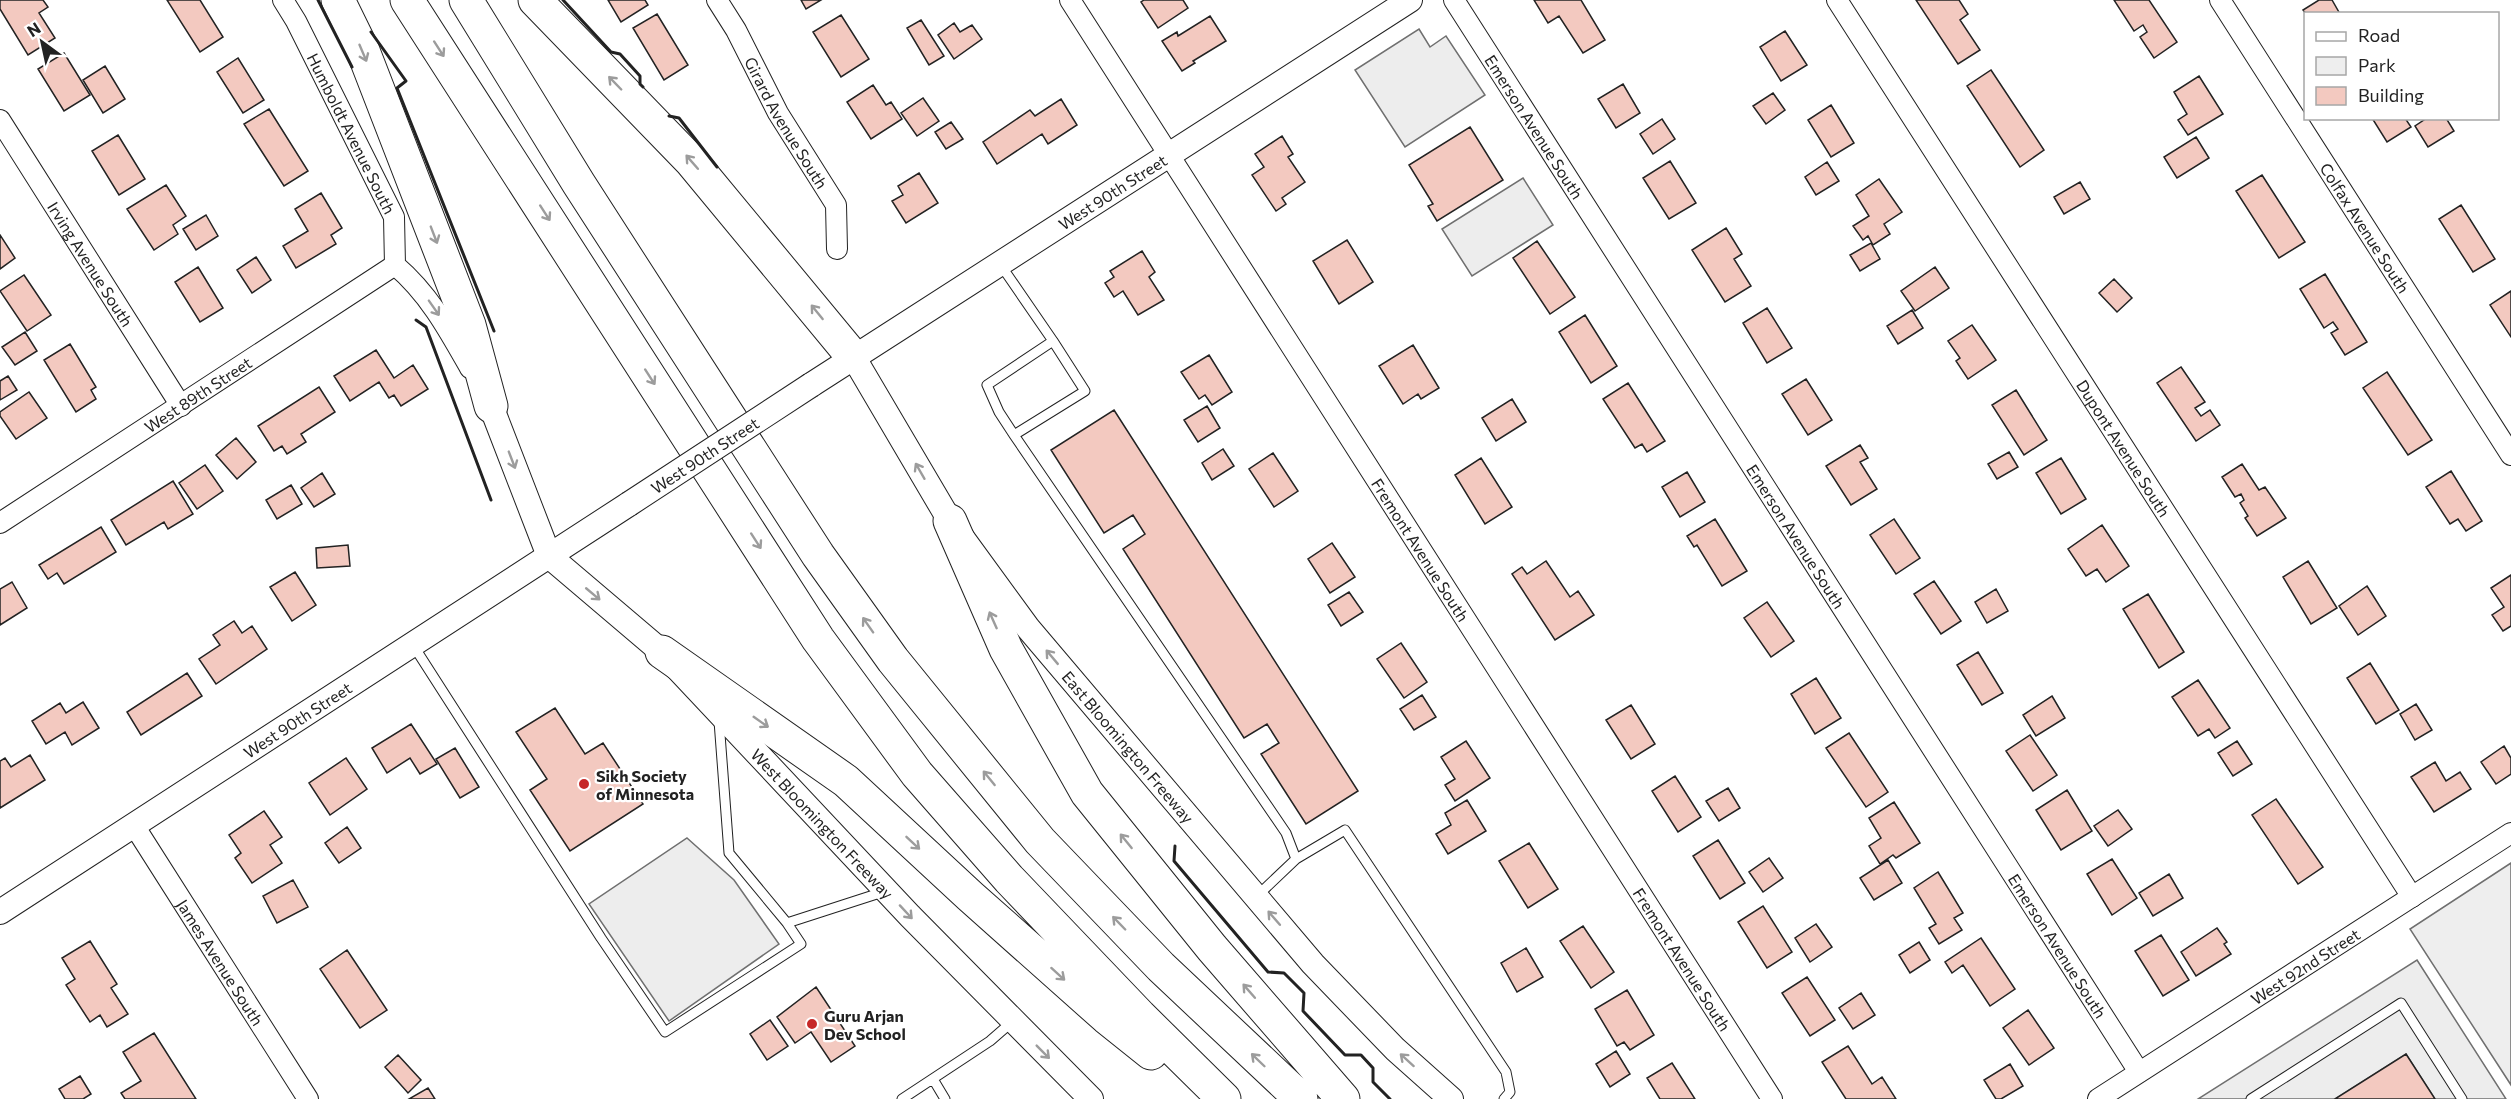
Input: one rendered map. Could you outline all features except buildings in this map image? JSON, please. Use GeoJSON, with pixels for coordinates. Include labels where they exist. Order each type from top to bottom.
{"type":"FeatureCollection","features":[{"type":"Feature","properties":{"kind":"highway"},"geometry":{"type":"LineString","coordinates":[[338,0],[363,51],[469,325],[491,406]]}},
{"type":"Feature","properties":{"kind":"highway"},"geometry":{"type":"LineString","coordinates":[[407,0],[818,639],[917,774],[1009,879],[1140,1016],[1224,1099]]}},
{"type":"Feature","properties":{"kind":"highway"},"geometry":{"type":"LineString","coordinates":[[466,0],[579,184],[818,555],[893,660],[1040,841],[1161,967],[1301,1099]]}},
{"type":"Feature","properties":{"kind":"highway"},"geometry":{"type":"LineString","coordinates":[[535,0],[691,161],[854,358]]}},
{"type":"Feature","properties":{"kind":"highway"},"geometry":{"type":"LineString","coordinates":[[950,521],[1006,649],[1087,793],[1212,948],[1343,1099]]}},
{"type":"Feature","properties":{"kind":"highway"},"geometry":{"type":"LineString","coordinates":[[662,652],[846,782],[1106,1017],[1210,1099]]}},
{"type":"Feature","properties":{"kind":"street","name":"Humboldt Avenue South"},"geometry":{"type":"LineString","coordinates":[[283,0],[296,21],[394,218],[395,264]]}},
{"type":"Feature","properties":{"kind":"street","name":"Girard Avenue South"},"geometry":{"type":"LineString","coordinates":[[717,0],[736,30],[778,113],[836,205],[837,249]]}},
{"type":"Feature","properties":{"kind":"street","name":"Fremont Avenue South"},"geometry":{"type":"LineString","coordinates":[[1070,0],[1772,1099]]}},
{"type":"Feature","properties":{"kind":"street","name":"West 90th Street"},"geometry":{"type":"LineString","coordinates":[[0,912],[811,385],[1410,0]]}},
{"type":"Feature","properties":{"kind":"street","name":"Emerson Avenue South"},"geometry":{"type":"LineString","coordinates":[[1454,0],[2139,1072]]}},
{"type":"Feature","properties":{"kind":"street","name":"Dupont Avenue South"},"geometry":{"type":"LineString","coordinates":[[1837,0],[2412,897]]}},
{"type":"Feature","properties":{"kind":"street","name":"Colfax Avenue South"},"geometry":{"type":"LineString","coordinates":[[2220,0],[2511,455]]}},
{"type":"Feature","properties":{"kind":"street","name":"Irving Avenue South"},"geometry":{"type":"LineString","coordinates":[[0,120],[181,406]]}},
{"type":"Feature","properties":{"kind":"street","name":"West 89th Street"},"geometry":{"type":"LineString","coordinates":[[0,523],[395,264]]}},
{"type":"Feature","properties":{"kind":"street"},"geometry":{"type":"LineString","coordinates":[[395,264],[416,283],[448,329],[491,406],[549,556]]}},
{"type":"Feature","properties":{"kind":"street","name":"East Bloomington Freeway"},"geometry":{"type":"LineString","coordinates":[[854,358],[950,521],[1028,628],[1313,964],[1395,1049],[1451,1099]]}},
{"type":"Feature","properties":{"kind":"street","name":"West Bloomington Freeway"},"geometry":{"type":"LineString","coordinates":[[549,556],[662,652],[886,891],[1091,1099]]}},
{"type":"Feature","properties":{"kind":"street","name":"James Avenue South"},"geometry":{"type":"LineString","coordinates":[[135,826],[308,1099]]}},
{"type":"Feature","properties":{"kind":"street","name":"West 92nd Street"},"geometry":{"type":"LineString","coordinates":[[2098,1099],[2511,833]]}},
{"type":"Feature","properties":{"kind":"lane"},"geometry":{"type":"LineString","coordinates":[[1000,264],[1085,391],[1014,435]]}},
{"type":"Feature","properties":{"kind":"lane"},"geometry":{"type":"LineString","coordinates":[[1053,341],[987,385],[999,412],[1286,832],[1296,859]]}},
{"type":"Feature","properties":{"kind":"lane"},"geometry":{"type":"LineString","coordinates":[[413,645],[606,946],[665,1032],[801,944],[787,923],[729,853],[719,712]]}},
{"type":"Feature","properties":{"kind":"lane"},"geometry":{"type":"LineString","coordinates":[[1256,897],[1296,859],[1345,831],[1506,1072],[1510,1092],[1504,1099]]}},
{"type":"Feature","properties":{"kind":"lane"},"geometry":{"type":"LineString","coordinates":[[787,923],[886,891]]}},
{"type":"Feature","properties":{"kind":"lane"},"geometry":{"type":"LineString","coordinates":[[2251,1099],[2401,1003],[2462,1099]]}},
{"type":"Feature","properties":{"kind":"lane"},"geometry":{"type":"LineString","coordinates":[[902,1099],[990,1041],[1013,1021]]}},
{"type":"Feature","properties":{"kind":"lane"},"geometry":{"type":"LineString","coordinates":[[933,1079],[945,1099]]}},
{"type":"Feature","properties":{"kind":"green space"},"geometry":{"type":"Polygon","coordinates":[[[2511,863],[2511,1085],[2410,929],[2511,863]]]}},
{"type":"Feature","properties":{"kind":"shaded area"},"geometry":{"type":"Polygon","coordinates":[[[1419,29],[1430,47],[1446,36],[1485,95],[1405,147],[1355,70],[1419,29]]]}},
{"type":"Feature","properties":{"kind":"shaded area"},"geometry":{"type":"Polygon","coordinates":[[[1523,178],[1553,225],[1472,276],[1442,229],[1523,178]]]}},
{"type":"Feature","properties":{"kind":"shaded area"},"geometry":{"type":"Polygon","coordinates":[[[687,838],[734,880],[779,944],[669,1021],[589,904],[687,838]]]}},
{"type":"Feature","properties":{"kind":"shaded area"},"geometry":{"type":"Polygon","coordinates":[[[2417,960],[2506,1099],[2435,1099],[2406,1054],[2335,1099],[2198,1099],[2417,960]]]}},
{"type":"Feature","properties":{"kind":"wall"},"geometry":{"type":"LineString","coordinates":[[318,0],[352,67]]}},
{"type":"Feature","properties":{"kind":"wall"},"geometry":{"type":"LineString","coordinates":[[563,0],[611,52],[620,54],[640,76],[640,84],[643,87]]}},
{"type":"Feature","properties":{"kind":"wall"},"geometry":{"type":"LineString","coordinates":[[371,32],[406,81],[397,88],[494,331]]}},
{"type":"Feature","properties":{"kind":"wall"},"geometry":{"type":"LineString","coordinates":[[669,116],[679,118],[717,167]]}},
{"type":"Feature","properties":{"kind":"wall"},"geometry":{"type":"LineString","coordinates":[[416,320],[426,327],[491,500]]}},
{"type":"Feature","properties":{"kind":"wall"},"geometry":{"type":"LineString","coordinates":[[1175,846],[1174,861],[1268,972],[1284,973],[1304,993],[1303,1011],[1345,1055],[1361,1055],[1373,1068],[1373,1082],[1390,1099]]}},
{"type":"Feature","properties":{"kind":"place","name":"Sikh Society of Minnesota"},"geometry":{"type":"Point","coordinates":[584,784]}},
{"type":"Feature","properties":{"kind":"place","name":"Guru Arjan Dev School"},"geometry":{"type":"Point","coordinates":[812,1024]}}]}
